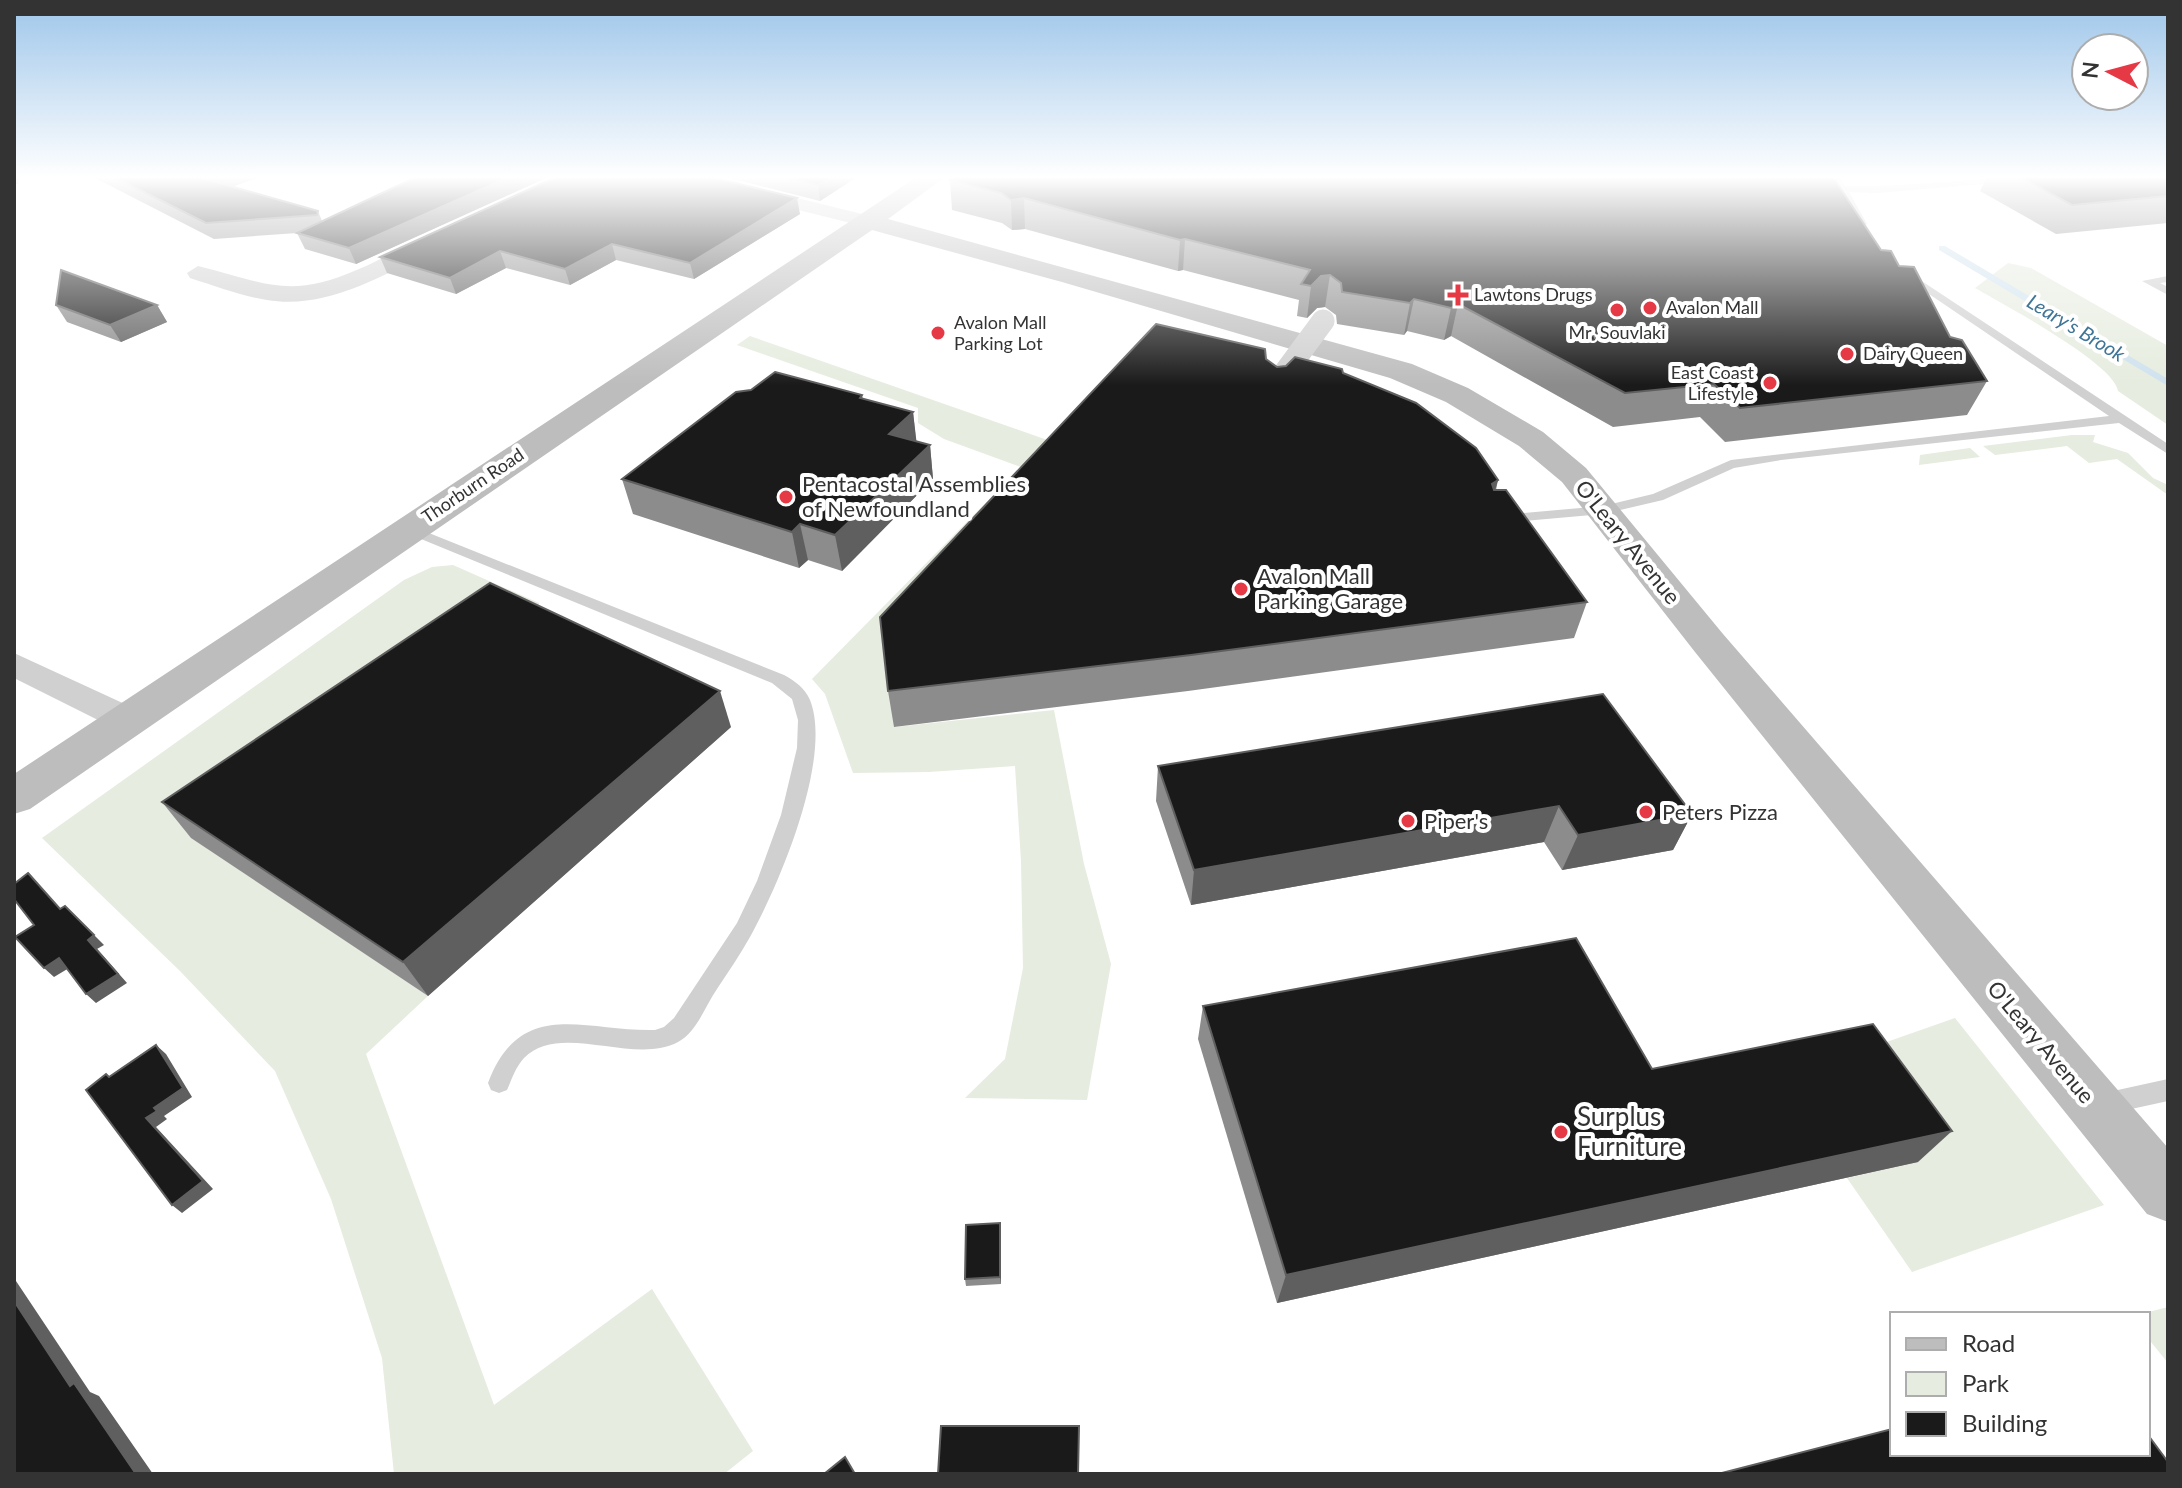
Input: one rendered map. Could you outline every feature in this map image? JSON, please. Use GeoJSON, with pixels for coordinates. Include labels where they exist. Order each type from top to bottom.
{"type":"FeatureCollection","features":[{"type":"Feature","properties":{"kind":"street"},"geometry":{"type":"LineString","coordinates":[[198,273],[272,295],[310,293],[354,280],[425,246]]}},
{"type":"Feature","properties":{"kind":"street","name":"Thorburn Road"},"geometry":{"type":"LineString","coordinates":[[14,797],[829,246]]}},
{"type":"Feature","properties":{"kind":"street","name":"O'Leary Avenue"},"geometry":{"type":"LineString","coordinates":[[962,246],[1416,377],[1481,408],[1531,439],[1574,475],[1719,655],[2168,1193]]}},
{"type":"Feature","properties":{"kind":"street"},"geometry":{"type":"LineString","coordinates":[[1275,386],[1323,321]]}},
{"type":"Feature","properties":{"kind":"street"},"geometry":{"type":"LineString","coordinates":[[14,664],[128,720]]}},
{"type":"Feature","properties":{"kind":"lane"},"geometry":{"type":"LineString","coordinates":[[1890,262],[2168,450]]}},
{"type":"Feature","properties":{"kind":"lane"},"geometry":{"type":"LineString","coordinates":[[2168,279],[2148,281],[2168,292]]}},
{"type":"Feature","properties":{"kind":"lane"},"geometry":{"type":"LineString","coordinates":[[1492,520],[1603,510],[1658,497],[1731,464],[2122,419]]}},
{"type":"Feature","properties":{"kind":"lane"},"geometry":{"type":"LineString","coordinates":[[409,529],[778,679],[801,698],[807,723],[806,751],[787,829],[745,929],[675,1033],[652,1040],[575,1034],[540,1037],[524,1043],[509,1055],[499,1083]]}},
{"type":"Feature","properties":{"kind":"lane"},"geometry":{"type":"LineString","coordinates":[[2094,1106],[2168,1090]]}},
{"type":"Feature","properties":{"kind":"green space"},"geometry":{"type":"Polygon","coordinates":[[[2008,263],[2031,268],[2168,346],[2168,425],[2118,391],[2112,379],[2079,351],[1975,288],[2008,263]]]}},
{"type":"Feature","properties":{"kind":"green space"},"geometry":{"type":"Polygon","coordinates":[[[750,336],[1070,448],[895,727],[1054,710],[1084,864],[1111,964],[1087,1100],[965,1098],[1005,1059],[1023,968],[1015,766],[853,773],[825,694],[812,679],[1021,467],[944,439],[918,423],[918,408],[737,345],[750,336]]]}},
{"type":"Feature","properties":{"kind":"green space"},"geometry":{"type":"Polygon","coordinates":[[[2095,435],[2093,442],[2128,453],[2153,478],[2168,485],[2168,495],[2117,459],[2089,463],[2067,446],[1995,455],[1983,446],[2095,435]]]}},
{"type":"Feature","properties":{"kind":"green space"},"geometry":{"type":"Polygon","coordinates":[[[1970,448],[1980,457],[1919,465],[1920,455],[1970,448]]]}},
{"type":"Feature","properties":{"kind":"green space"},"geometry":{"type":"Polygon","coordinates":[[[453,565],[539,603],[539,611],[192,838],[428,996],[366,1054],[494,1405],[652,1289],[753,1451],[724,1474],[394,1474],[382,1358],[331,1199],[275,1071],[180,971],[42,838],[404,580],[432,567],[453,565]]]}},
{"type":"Feature","properties":{"kind":"green space"},"geometry":{"type":"Polygon","coordinates":[[[1955,1018],[2104,1205],[1912,1272],[1847,1178],[1918,1162],[1844,1057],[1955,1018]]]}},
{"type":"Feature","properties":{"kind":"green space"},"geometry":{"type":"Polygon","coordinates":[[[2168,1307],[2168,1363],[2150,1342],[2149,1312],[2168,1307]]]}},
{"type":"Feature","properties":{"kind":"building"},"geometry":{"type":"Polygon","coordinates":[[[403,246],[607,246],[565,269],[500,251],[450,278],[380,257],[403,246]]]}},
{"type":"Feature","properties":{"kind":"building"},"geometry":{"type":"Polygon","coordinates":[[[622,246],[717,246],[690,263],[622,246]]]}},
{"type":"Feature","properties":{"kind":"building"},"geometry":{"type":"Polygon","coordinates":[[[1215,246],[1879,246],[1881,250],[1891,251],[1899,266],[1914,267],[1950,337],[1962,340],[1987,381],[1740,408],[1714,384],[1625,393],[1458,304],[1451,308],[1414,299],[1410,303],[1342,292],[1341,283],[1330,275],[1321,276],[1311,286],[1301,284],[1310,270],[1215,246]]]}},
{"type":"Feature","properties":{"kind":"building"},"geometry":{"type":"Polygon","coordinates":[[[61,270],[157,305],[110,325],[56,305],[61,270]]]}},
{"type":"Feature","properties":{"kind":"building","name":"Avalon Mall Parking Garage"},"geometry":{"type":"Polygon","coordinates":[[[1156,324],[1265,349],[1266,359],[1277,367],[1286,366],[1295,357],[1342,369],[1343,373],[1416,403],[1476,448],[1498,480],[1492,484],[1494,490],[1506,490],[1587,602],[1191,655],[888,691],[880,617],[1156,324]]]}},
{"type":"Feature","properties":{"kind":"building","name":"Pentacostal Assemblies of Newfoundland"},"geometry":{"type":"Polygon","coordinates":[[[775,372],[913,412],[889,434],[930,445],[835,535],[800,524],[792,532],[622,479],[736,392],[751,390],[775,372]]]}},
{"type":"Feature","properties":{"kind":"building"},"geometry":{"type":"Polygon","coordinates":[[[490,583],[720,691],[403,962],[162,802],[490,583]]]}},
{"type":"Feature","properties":{"kind":"building","name":"Piper's"},"geometry":{"type":"Polygon","coordinates":[[[1603,694],[1692,814],[1578,835],[1559,806],[1194,870],[1158,766],[1603,694]]]}},
{"type":"Feature","properties":{"kind":"building"},"geometry":{"type":"Polygon","coordinates":[[[28,873],[60,909],[65,906],[94,935],[88,940],[118,974],[86,994],[59,958],[44,968],[15,937],[34,925],[14,899],[14,884],[28,873]]]}},
{"type":"Feature","properties":{"kind":"building","name":"Surplus Furniture"},"geometry":{"type":"Polygon","coordinates":[[[1576,938],[1652,1069],[1873,1024],[1952,1131],[1286,1275],[1203,1006],[1576,938]]]}},
{"type":"Feature","properties":{"kind":"building"},"geometry":{"type":"Polygon","coordinates":[[[156,1045],[183,1088],[154,1108],[157,1111],[146,1118],[203,1181],[172,1205],[86,1090],[106,1074],[109,1077],[156,1045]]]}},
{"type":"Feature","properties":{"kind":"building"},"geometry":{"type":"Polygon","coordinates":[[[1000,1223],[1000,1277],[965,1279],[966,1225],[1000,1223]]]}},
{"type":"Feature","properties":{"kind":"building"},"geometry":{"type":"Polygon","coordinates":[[[14,1301],[70,1386],[74,1383],[136,1474],[14,1474],[14,1301]]]}},
{"type":"Feature","properties":{"kind":"building"},"geometry":{"type":"Polygon","coordinates":[[[941,1426],[1079,1426],[1078,1474],[938,1474],[941,1426]]]}},
{"type":"Feature","properties":{"kind":"building"},"geometry":{"type":"Polygon","coordinates":[[[1890,1430],[1890,1456],[2150,1456],[2150,1438],[2168,1462],[2168,1474],[1718,1474],[1890,1430]]]}},
{"type":"Feature","properties":{"kind":"building"},"geometry":{"type":"Polygon","coordinates":[[[845,1457],[855,1474],[824,1474],[845,1457]]]}},
{"type":"Feature","properties":{"kind":"waterway","name":"Leary's Brook"},"geometry":{"type":"LineString","coordinates":[[1942,248],[2168,383]]}},
{"type":"Feature","properties":{"kind":"place","name":"Lawtons Drugs"},"geometry":{"type":"Point","coordinates":[1458,295]}},
{"type":"Feature","properties":{"kind":"place","name":"Avalon Mall"},"geometry":{"type":"Point","coordinates":[1650,308]}},
{"type":"Feature","properties":{"kind":"place","name":"Mr. Souvlaki"},"geometry":{"type":"Point","coordinates":[1617,310]}},
{"type":"Feature","properties":{"kind":"place","name":"Avalon Mall Parking Lot"},"geometry":{"type":"Point","coordinates":[938,333]}},
{"type":"Feature","properties":{"kind":"place","name":"Dairy Queen"},"geometry":{"type":"Point","coordinates":[1847,354]}},
{"type":"Feature","properties":{"kind":"place","name":"East Coast Lifestyle"},"geometry":{"type":"Point","coordinates":[1770,383]}},
{"type":"Feature","properties":{"kind":"place","name":"Pentacostal Assemblies of Newfoundland"},"geometry":{"type":"Point","coordinates":[786,497]}},
{"type":"Feature","properties":{"kind":"place","name":"Avalon Mall Parking Garage"},"geometry":{"type":"Point","coordinates":[1241,589]}},
{"type":"Feature","properties":{"kind":"place","name":"Peters Pizza"},"geometry":{"type":"Point","coordinates":[1646,812]}},
{"type":"Feature","properties":{"kind":"place","name":"Piper's"},"geometry":{"type":"Point","coordinates":[1408,821]}},
{"type":"Feature","properties":{"kind":"place","name":"Surplus Furniture"},"geometry":{"type":"Point","coordinates":[1561,1132]}}]}
